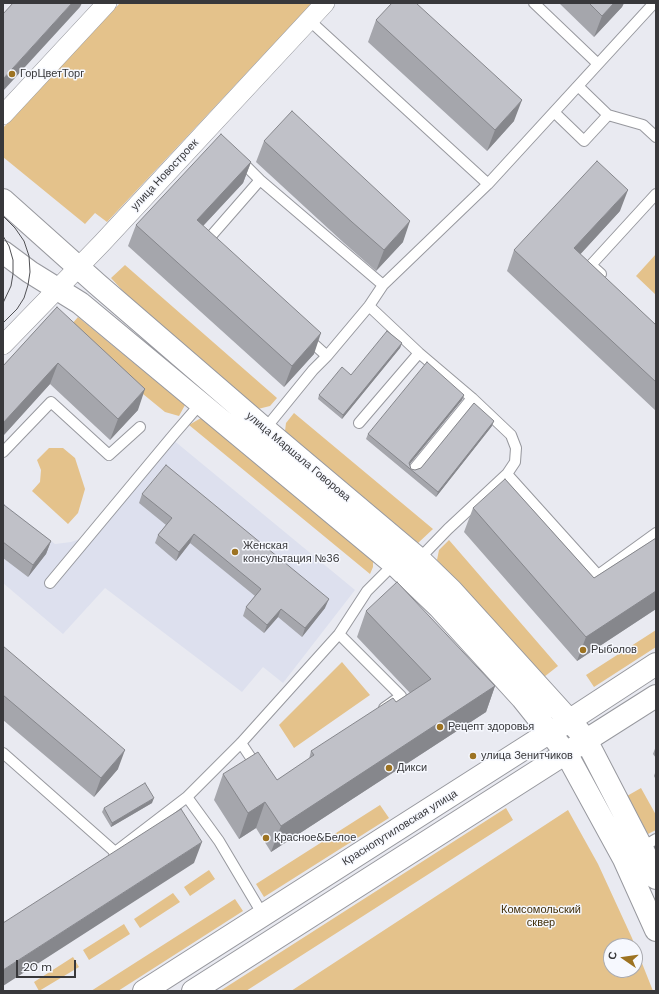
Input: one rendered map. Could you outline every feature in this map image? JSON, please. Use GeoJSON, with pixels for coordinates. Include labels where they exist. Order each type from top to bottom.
{"type":"FeatureCollection","features":[{"type":"Feature","properties":{"kind":"main road","name":"улица Маршала Говорова"},"geometry":{"type":"LineString","coordinates":[[3,200],[265,429],[419,559],[452,590],[578,730]]}},
{"type":"Feature","properties":{"kind":"main road","name":"улица Маршала Говорова"},"geometry":{"type":"LineString","coordinates":[[3,252],[30,272],[80,303],[394,564],[469,638],[522,698],[558,742]]}},
{"type":"Feature","properties":{"kind":"main road","name":"Краснопутиловская улица"},"geometry":{"type":"LineString","coordinates":[[578,730],[656,664]]}},
{"type":"Feature","properties":{"kind":"main road","name":"Краснопутиловская улица"},"geometry":{"type":"LineString","coordinates":[[144,991],[264,915],[578,730],[656,696]]}},
{"type":"Feature","properties":{"kind":"main road"},"geometry":{"type":"LineString","coordinates":[[578,730],[656,878]]}},
{"type":"Feature","properties":{"kind":"main road","name":"Краснопутиловская улица"},"geometry":{"type":"LineString","coordinates":[[193,991],[558,742]]}},
{"type":"Feature","properties":{"kind":"main road"},"geometry":{"type":"LineString","coordinates":[[558,742],[587,788],[641,848],[656,930]]}},
{"type":"Feature","properties":{"kind":"street"},"geometry":{"type":"LineString","coordinates":[[3,115],[108,3]]}},
{"type":"Feature","properties":{"kind":"street","name":"улица Новостроек"},"geometry":{"type":"LineString","coordinates":[[3,345],[56,289],[212,133],[325,3]]}},
{"type":"Feature","properties":{"kind":"lane"},"geometry":{"type":"LineString","coordinates":[[534,3],[598,64]]}},
{"type":"Feature","properties":{"kind":"lane"},"geometry":{"type":"LineString","coordinates":[[265,429],[313,370],[370,306],[383,285],[488,184],[654,3]]}},
{"type":"Feature","properties":{"kind":"lane"},"geometry":{"type":"LineString","coordinates":[[309,20],[488,184]]}},
{"type":"Feature","properties":{"kind":"lane"},"geometry":{"type":"LineString","coordinates":[[578,86],[608,115],[643,125],[656,137]]}},
{"type":"Feature","properties":{"kind":"lane"},"geometry":{"type":"LineString","coordinates":[[554,112],[584,141],[608,115]]}},
{"type":"Feature","properties":{"kind":"lane"},"geometry":{"type":"LineString","coordinates":[[231,152],[260,180],[383,285]]}},
{"type":"Feature","properties":{"kind":"lane"},"geometry":{"type":"LineString","coordinates":[[216,253],[205,243],[260,180]]}},
{"type":"Feature","properties":{"kind":"lane"},"geometry":{"type":"LineString","coordinates":[[607,280],[591,265],[656,194]]}},
{"type":"Feature","properties":{"kind":"lane"},"geometry":{"type":"LineString","coordinates":[[370,306],[419,353],[472,398],[511,435],[516,448],[515,462],[507,474],[448,529],[419,559]]}},
{"type":"Feature","properties":{"kind":"lane"},"geometry":{"type":"LineString","coordinates":[[298,329],[327,356]]}},
{"type":"Feature","properties":{"kind":"lane"},"geometry":{"type":"LineString","coordinates":[[359,423],[419,353]]}},
{"type":"Feature","properties":{"kind":"lane"},"geometry":{"type":"LineString","coordinates":[[414,469],[472,398]]}},
{"type":"Feature","properties":{"kind":"lane"},"geometry":{"type":"LineString","coordinates":[[3,452],[51,402],[109,455],[140,427]]}},
{"type":"Feature","properties":{"kind":"lane"},"geometry":{"type":"LineString","coordinates":[[50,583],[201,403]]}},
{"type":"Feature","properties":{"kind":"lane"},"geometry":{"type":"LineString","coordinates":[[507,474],[598,575],[656,533]]}},
{"type":"Feature","properties":{"kind":"lane"},"geometry":{"type":"LineString","coordinates":[[103,860],[187,797],[241,743],[339,634],[367,591],[394,564]]}},
{"type":"Feature","properties":{"kind":"lane"},"geometry":{"type":"LineString","coordinates":[[339,634],[401,696],[375,714]]}},
{"type":"Feature","properties":{"kind":"lane"},"geometry":{"type":"LineString","coordinates":[[241,743],[261,774]]}},
{"type":"Feature","properties":{"kind":"lane"},"geometry":{"type":"LineString","coordinates":[[3,753],[115,852]]}},
{"type":"Feature","properties":{"kind":"lane"},"geometry":{"type":"LineString","coordinates":[[187,797],[219,841],[264,915]]}},
{"type":"Feature","properties":{"kind":"shaded area"},"geometry":{"type":"Polygon","coordinates":[[[166,434],[355,590],[283,683],[263,667],[242,692],[105,588],[63,634],[3,583],[3,503],[55,544],[71,542],[83,538],[166,434]]]}},
{"type":"Feature","properties":{"kind":"green space"},"geometry":{"type":"Polygon","coordinates":[[[120,3],[312,3],[107,222],[95,213],[85,224],[3,157],[3,128],[120,3]]]}},
{"type":"Feature","properties":{"kind":"green space"},"geometry":{"type":"Polygon","coordinates":[[[656,254],[656,295],[636,276],[656,254]]]}},
{"type":"Feature","properties":{"kind":"green space"},"geometry":{"type":"Polygon","coordinates":[[[125,265],[277,398],[270,406],[258,409],[145,315],[111,278],[125,265]]]}},
{"type":"Feature","properties":{"kind":"green space"},"geometry":{"type":"Polygon","coordinates":[[[78,317],[185,405],[179,416],[165,412],[66,331],[78,317]]]}},
{"type":"Feature","properties":{"kind":"green space"},"geometry":{"type":"Polygon","coordinates":[[[294,413],[433,529],[418,543],[285,431],[286,423],[294,413]]]}},
{"type":"Feature","properties":{"kind":"green space"},"geometry":{"type":"Polygon","coordinates":[[[201,418],[373,560],[373,567],[370,574],[189,425],[201,418]]]}},
{"type":"Feature","properties":{"kind":"green space"},"geometry":{"type":"Polygon","coordinates":[[[49,448],[63,448],[75,458],[85,489],[78,513],[68,524],[32,491],[40,482],[41,470],[37,460],[49,448]]]}},
{"type":"Feature","properties":{"kind":"green space"},"geometry":{"type":"Polygon","coordinates":[[[449,540],[558,666],[544,677],[437,560],[439,550],[449,540]]]}},
{"type":"Feature","properties":{"kind":"green space"},"geometry":{"type":"Polygon","coordinates":[[[656,630],[656,647],[594,687],[586,675],[656,630]]]}},
{"type":"Feature","properties":{"kind":"green space"},"geometry":{"type":"Polygon","coordinates":[[[342,662],[370,695],[294,748],[279,725],[342,662]]]}},
{"type":"Feature","properties":{"kind":"green space"},"geometry":{"type":"Polygon","coordinates":[[[641,788],[656,815],[656,830],[648,834],[627,796],[641,788]]]}},
{"type":"Feature","properties":{"kind":"green space"},"geometry":{"type":"Polygon","coordinates":[[[380,805],[389,818],[264,897],[256,884],[380,805]]]}},
{"type":"Feature","properties":{"kind":"green space"},"geometry":{"type":"Polygon","coordinates":[[[506,808],[513,820],[246,991],[220,991],[506,808]]]}},
{"type":"Feature","properties":{"kind":"green space","name":"Комсомольский сквер"},"geometry":{"type":"Polygon","coordinates":[[[568,810],[598,864],[632,938],[603,938],[603,978],[643,978],[643,966],[653,991],[291,991],[568,810]]]}},
{"type":"Feature","properties":{"kind":"green space"},"geometry":{"type":"Polygon","coordinates":[[[209,870],[215,879],[190,896],[184,887],[209,870]]]}},
{"type":"Feature","properties":{"kind":"green space"},"geometry":{"type":"Polygon","coordinates":[[[173,893],[180,902],[140,928],[134,919],[173,893]]]}},
{"type":"Feature","properties":{"kind":"green space"},"geometry":{"type":"Polygon","coordinates":[[[235,899],[243,911],[118,991],[91,991],[235,899]]]}},
{"type":"Feature","properties":{"kind":"green space"},"geometry":{"type":"Polygon","coordinates":[[[124,924],[130,934],[89,960],[83,950],[124,924]]]}},
{"type":"Feature","properties":{"kind":"green space"},"geometry":{"type":"Polygon","coordinates":[[[73,957],[79,967],[39,991],[34,982],[73,957]]]}},
{"type":"Feature","properties":{"kind":"building"},"geometry":{"type":"Polygon","coordinates":[[[13,3],[72,3],[3,79],[3,14],[13,3]]]}},
{"type":"Feature","properties":{"kind":"building"},"geometry":{"type":"Polygon","coordinates":[[[392,3],[416,3],[522,100],[495,130],[376,20],[392,3]]]}},
{"type":"Feature","properties":{"kind":"building"},"geometry":{"type":"Polygon","coordinates":[[[589,3],[614,3],[602,16],[589,3]]]}},
{"type":"Feature","properties":{"kind":"building"},"geometry":{"type":"Polygon","coordinates":[[[292,111],[410,221],[384,250],[264,141],[292,111]]]}},
{"type":"Feature","properties":{"kind":"building"},"geometry":{"type":"Polygon","coordinates":[[[221,134],[251,162],[197,220],[321,333],[292,366],[136,225],[221,134]]]}},
{"type":"Feature","properties":{"kind":"building"},"geometry":{"type":"Polygon","coordinates":[[[597,161],[628,190],[574,248],[656,325],[656,382],[514,250],[597,161]]]}},
{"type":"Feature","properties":{"kind":"building"},"geometry":{"type":"Polygon","coordinates":[[[57,307],[145,389],[118,419],[58,363],[3,423],[3,366],[57,307]]]}},
{"type":"Feature","properties":{"kind":"building"},"geometry":{"type":"Polygon","coordinates":[[[387,331],[402,343],[343,415],[319,395],[342,367],[351,375],[387,331]]]}},
{"type":"Feature","properties":{"kind":"building"},"geometry":{"type":"Polygon","coordinates":[[[427,362],[464,395],[411,460],[409,463],[411,469],[415,470],[421,468],[474,403],[494,421],[438,492],[368,434],[427,362]]]}},
{"type":"Feature","properties":{"kind":"building","name":"Женская консультация №36"},"geometry":{"type":"Polygon","coordinates":[[[166,465],[329,599],[305,628],[281,609],[267,625],[246,607],[261,589],[194,534],[179,552],[158,535],[172,518],[142,494],[166,465]]]}},
{"type":"Feature","properties":{"kind":"building"},"geometry":{"type":"Polygon","coordinates":[[[505,479],[594,578],[656,538],[656,591],[586,637],[473,508],[505,479]]]}},
{"type":"Feature","properties":{"kind":"building"},"geometry":{"type":"Polygon","coordinates":[[[4,505],[51,541],[33,565],[3,542],[4,505]]]}},
{"type":"Feature","properties":{"kind":"building"},"geometry":{"type":"Polygon","coordinates":[[[397,582],[495,686],[281,826],[265,802],[248,813],[223,774],[258,752],[277,780],[314,755],[311,751],[393,698],[396,702],[431,679],[366,611],[397,582]]]}},
{"type":"Feature","properties":{"kind":"building"},"geometry":{"type":"Polygon","coordinates":[[[3,646],[125,750],[101,778],[3,695],[3,646]]]}},
{"type":"Feature","properties":{"kind":"building"},"geometry":{"type":"Polygon","coordinates":[[[145,783],[154,798],[112,823],[104,808],[145,783]]]}},
{"type":"Feature","properties":{"kind":"building"},"geometry":{"type":"Polygon","coordinates":[[[181,809],[202,842],[3,970],[3,923],[181,809]]]}},
{"type":"Feature","properties":{"kind":"tram line"},"geometry":{"type":"LineString","coordinates":[[3,216],[15,228],[24,241],[29,256],[30,272],[24,298],[17,309],[3,323]]}},
{"type":"Feature","properties":{"kind":"tram line"},"geometry":{"type":"LineString","coordinates":[[3,236],[9,246],[13,260],[11,286],[3,303]]}},
{"type":"Feature","properties":{"kind":"place","name":"ГорЦветТорг"},"geometry":{"type":"Point","coordinates":[12,74]}},
{"type":"Feature","properties":{"kind":"place","name":"Женская консультация №36"},"geometry":{"type":"Point","coordinates":[235,552]}},
{"type":"Feature","properties":{"kind":"place","name":"Рыболов"},"geometry":{"type":"Point","coordinates":[583,650]}},
{"type":"Feature","properties":{"kind":"place","name":"Рецепт здоровья"},"geometry":{"type":"Point","coordinates":[440,727]}},
{"type":"Feature","properties":{"kind":"place","name":"улица Зенитчиков"},"geometry":{"type":"Point","coordinates":[473,756]}},
{"type":"Feature","properties":{"kind":"place","name":"Дикси"},"geometry":{"type":"Point","coordinates":[389,768]}},
{"type":"Feature","properties":{"kind":"place","name":"Красное&Белое"},"geometry":{"type":"Point","coordinates":[266,838]}}]}
